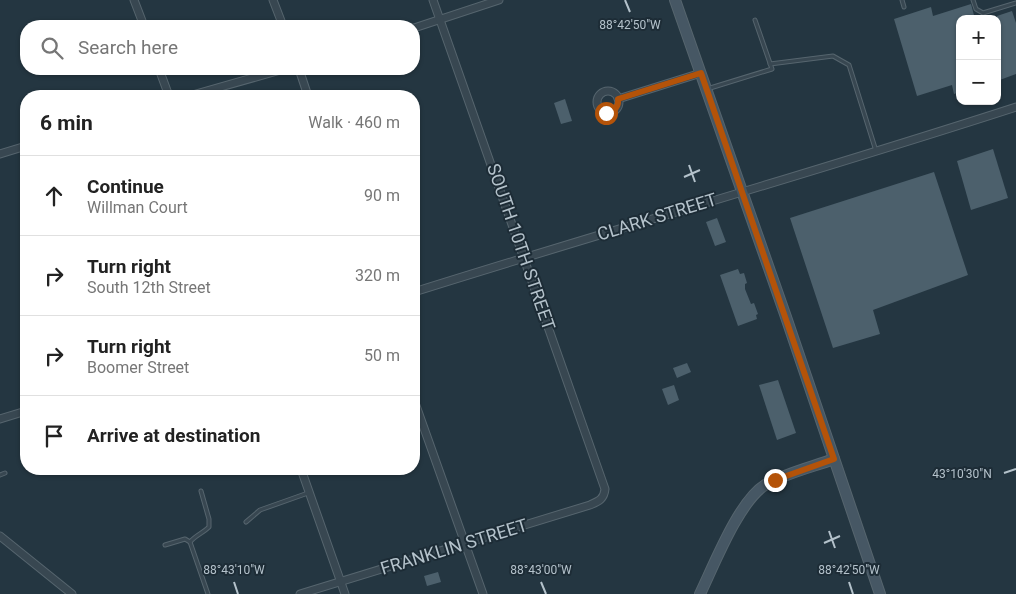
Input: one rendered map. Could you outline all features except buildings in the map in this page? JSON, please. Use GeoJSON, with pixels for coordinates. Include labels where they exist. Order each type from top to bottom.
{"type":"FeatureCollection","features":[{"type":"Feature","properties":{"kind":"street"},"geometry":{"type":"LineString","coordinates":[[134,0],[142,20]]}},
{"type":"Feature","properties":{"kind":"street"},"geometry":{"type":"LineString","coordinates":[[273,0],[281,20]]}},
{"type":"Feature","properties":{"kind":"street","name":"SOUTH 10TH STREET"},"geometry":{"type":"LineString","coordinates":[[433,0],[605,489],[604,496]]}},
{"type":"Feature","properties":{"kind":"street"},"geometry":{"type":"LineString","coordinates":[[420,26],[500,0]]}},
{"type":"Feature","properties":{"kind":"street"},"geometry":{"type":"LineString","coordinates":[[675,0],[880,594]]}},
{"type":"Feature","properties":{"kind":"street"},"geometry":{"type":"LineString","coordinates":[[618,99],[701,73]]}},
{"type":"Feature","properties":{"kind":"street"},"geometry":{"type":"LineString","coordinates":[[161,75],[167,90]]}},
{"type":"Feature","properties":{"kind":"street"},"geometry":{"type":"LineString","coordinates":[[210,90],[263,75]]}},
{"type":"Feature","properties":{"kind":"street"},"geometry":{"type":"LineString","coordinates":[[301,75],[306,90]]}},
{"type":"Feature","properties":{"kind":"street","name":"CLARK STREET"},"geometry":{"type":"LineString","coordinates":[[420,290],[524,257],[876,152],[1016,107]]}},
{"type":"Feature","properties":{"kind":"street"},"geometry":{"type":"LineString","coordinates":[[0,154],[20,148]]}},
{"type":"Feature","properties":{"kind":"street"},"geometry":{"type":"LineString","coordinates":[[0,418],[20,413]]}},
{"type":"Feature","properties":{"kind":"street"},"geometry":{"type":"LineString","coordinates":[[420,417],[483,594]]}},
{"type":"Feature","properties":{"kind":"street"},"geometry":{"type":"LineString","coordinates":[[700,594],[742,508],[756,492],[775,480],[834,459]]}},
{"type":"Feature","properties":{"kind":"street"},"geometry":{"type":"LineString","coordinates":[[303,475],[345,594]]}},
{"type":"Feature","properties":{"kind":"street","name":"FRANKLIN STREET"},"geometry":{"type":"LineString","coordinates":[[300,594],[590,505],[600,501],[604,496]]}},
{"type":"Feature","properties":{"kind":"street"},"geometry":{"type":"LineString","coordinates":[[0,536],[72,594]]}},
{"type":"Feature","properties":{"kind":"lane"},"geometry":{"type":"LineString","coordinates":[[902,0],[904,7]]}},
{"type":"Feature","properties":{"kind":"lane"},"geometry":{"type":"LineString","coordinates":[[973,0],[976,9],[983,13],[1016,3]]}},
{"type":"Feature","properties":{"kind":"lane"},"geometry":{"type":"LineString","coordinates":[[707,89],[772,69],[755,20]]}},
{"type":"Feature","properties":{"kind":"lane"},"geometry":{"type":"LineString","coordinates":[[770,64],[833,56],[849,65],[876,152]]}},
{"type":"Feature","properties":{"kind":"lane"},"geometry":{"type":"LineString","coordinates":[[0,475],[5,473]]}},
{"type":"Feature","properties":{"kind":"lane"},"geometry":{"type":"LineString","coordinates":[[190,542],[209,527],[209,519],[201,491]]}},
{"type":"Feature","properties":{"kind":"lane"},"geometry":{"type":"LineString","coordinates":[[246,522],[260,510],[309,492]]}},
{"type":"Feature","properties":{"kind":"lane"},"geometry":{"type":"LineString","coordinates":[[165,545],[185,539],[190,542],[208,594]]}},
{"type":"Feature","properties":{"kind":"route"},"geometry":{"type":"LineString","coordinates":[[606,113],[616,109],[618,99],[701,73],[834,459],[775,480]]}}]}
